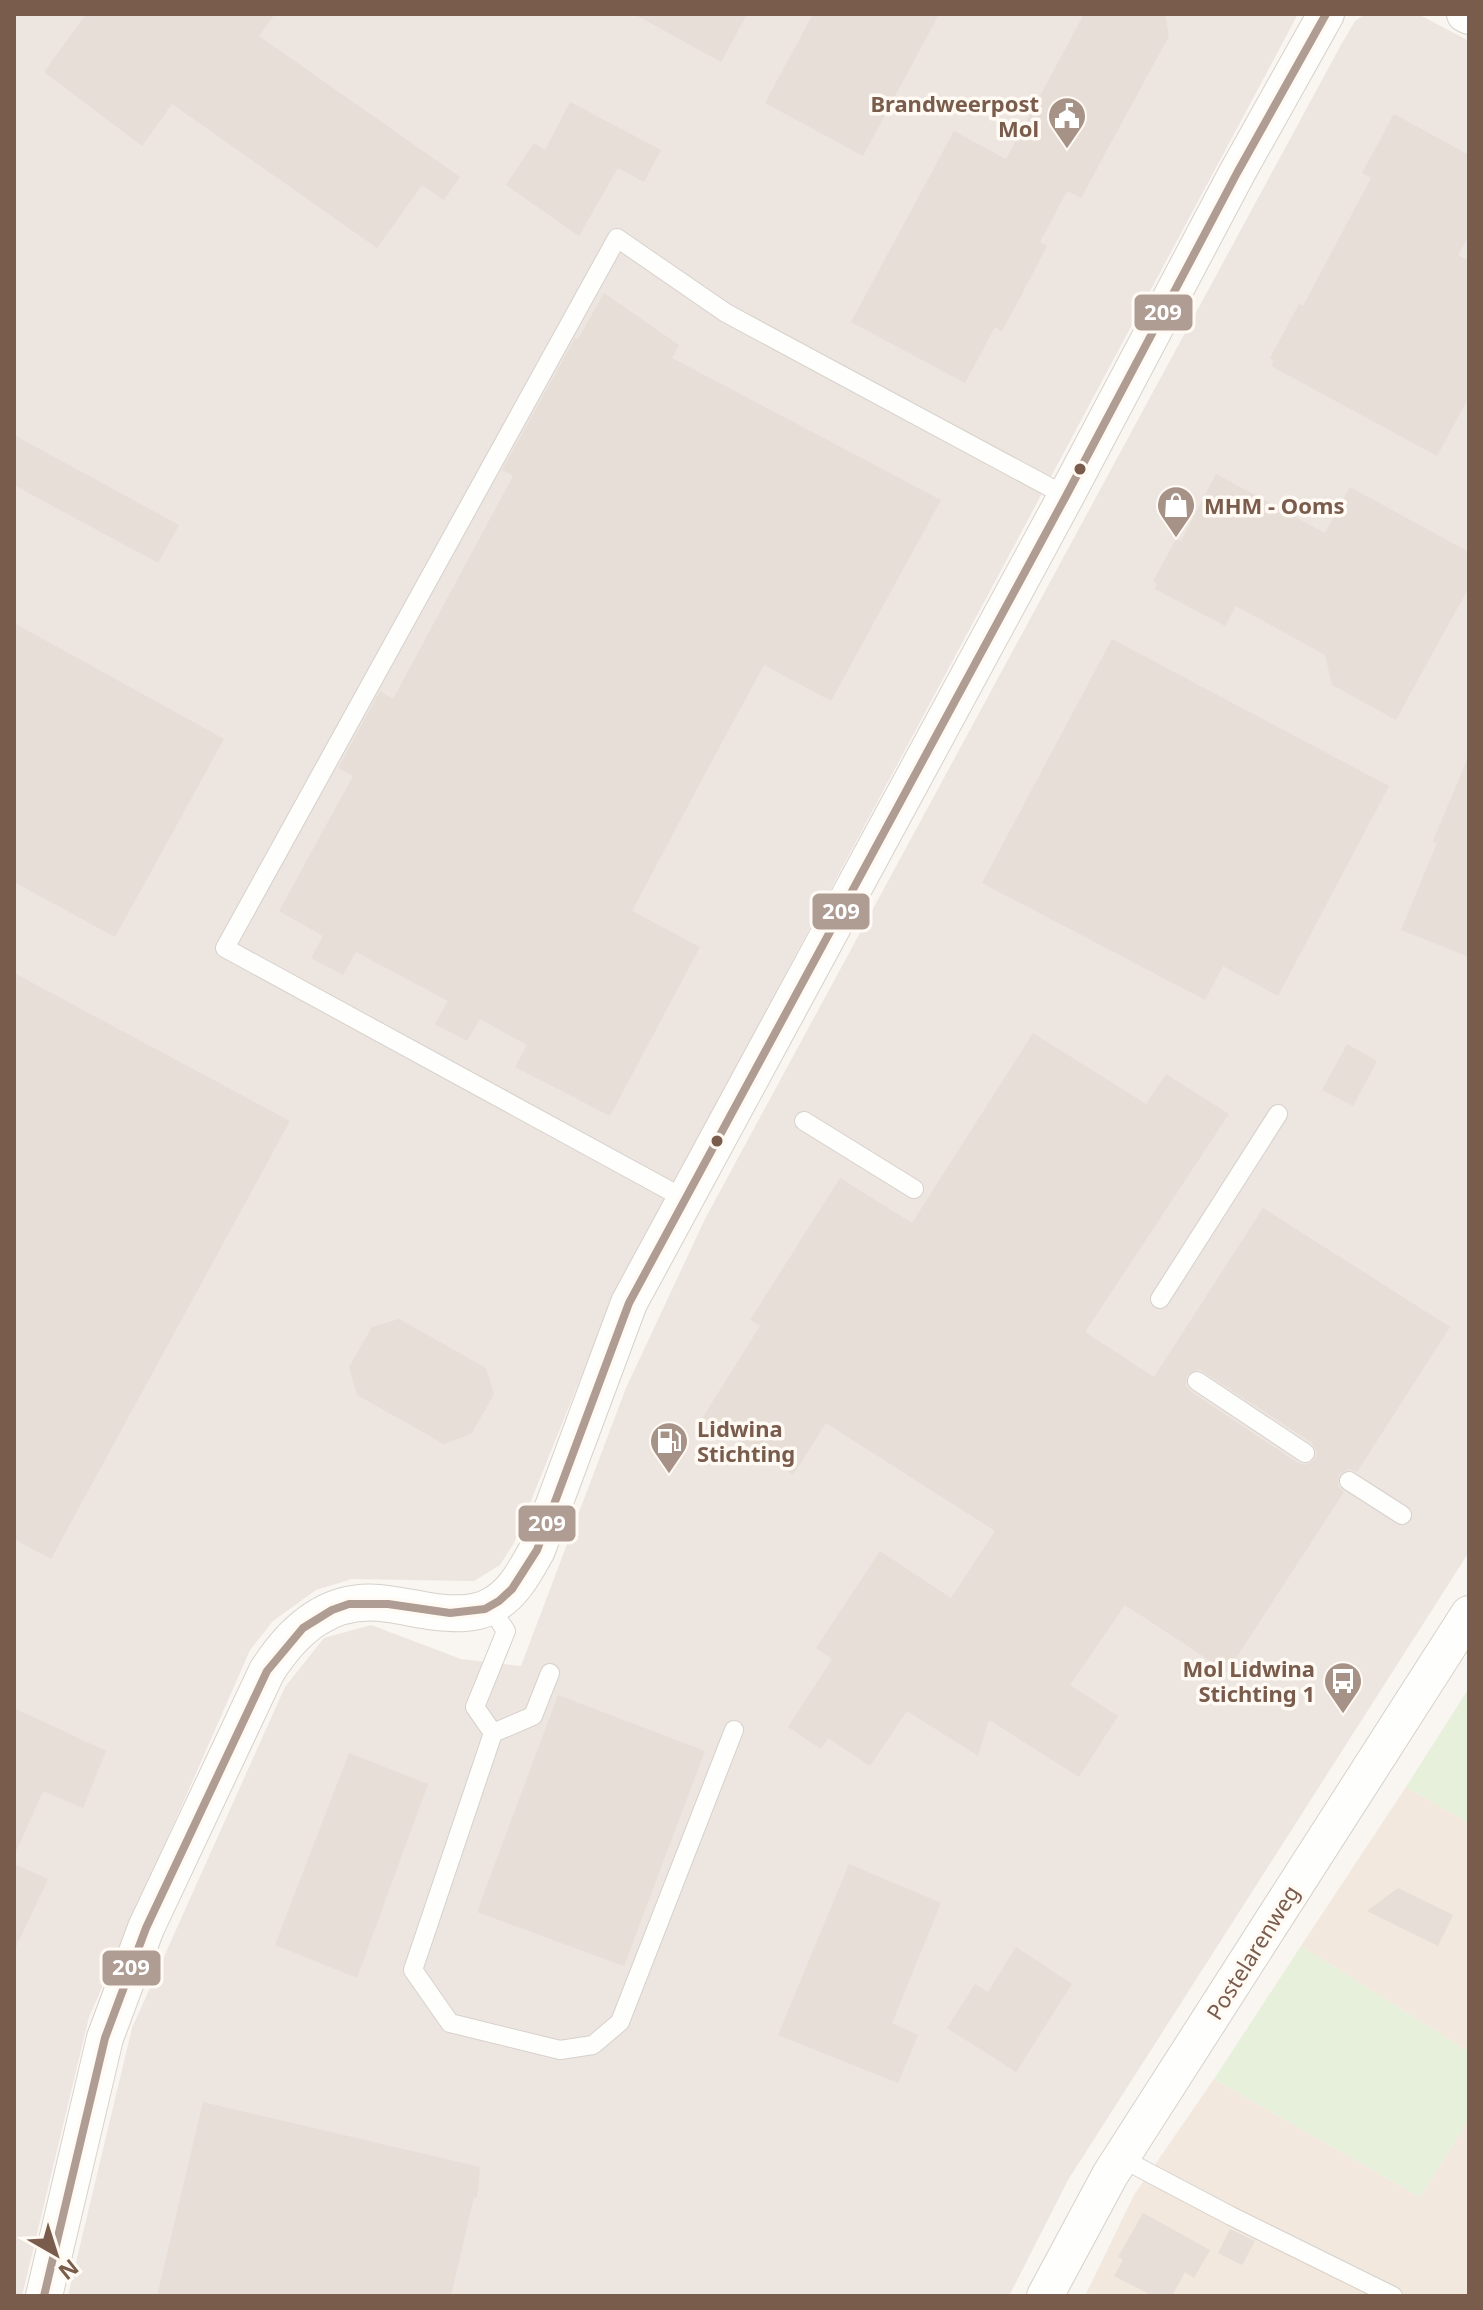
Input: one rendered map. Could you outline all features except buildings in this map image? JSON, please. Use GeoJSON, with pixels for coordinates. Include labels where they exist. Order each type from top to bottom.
{"type":"FeatureCollection","features":[{"type":"Feature","properties":{"kind":"street"},"geometry":{"type":"LineString","coordinates":[[44,2296],[105,2038],[146,1928],[267,1671],[282,1646],[303,1625],[329,1609],[355,1603],[385,1603],[461,1615],[490,1607],[517,1585],[537,1550],[629,1303],[1066,496],[1237,173],[1326,14]]}},
{"type":"Feature","properties":{"kind":"street","name":"Postelarenweg"},"geometry":{"type":"LineString","coordinates":[[1045,2296],[1121,2158],[1469,1614]]}},
{"type":"Feature","properties":{"kind":"lane"},"geometry":{"type":"LineString","coordinates":[[685,1199],[225,948],[617,238],[726,313],[1066,496]]}},
{"type":"Feature","properties":{"kind":"lane"},"geometry":{"type":"LineString","coordinates":[[1160,1299],[1278,1114]]}},
{"type":"Feature","properties":{"kind":"lane"},"geometry":{"type":"LineString","coordinates":[[804,1121],[914,1189]]}},
{"type":"Feature","properties":{"kind":"lane"},"geometry":{"type":"LineString","coordinates":[[1197,1381],[1305,1453]]}},
{"type":"Feature","properties":{"kind":"lane"},"geometry":{"type":"LineString","coordinates":[[1349,1481],[1402,1515]]}},
{"type":"Feature","properties":{"kind":"lane"},"geometry":{"type":"LineString","coordinates":[[490,1607],[506,1631],[475,1707],[493,1733]]}},
{"type":"Feature","properties":{"kind":"lane"},"geometry":{"type":"LineString","coordinates":[[550,1673],[533,1716],[493,1733],[413,1970],[450,2023],[560,2050],[593,2045],[620,2022],[734,1730]]}},
{"type":"Feature","properties":{"kind":"lane"},"geometry":{"type":"LineString","coordinates":[[1121,2158],[1393,2296]]}},
{"type":"Feature","properties":{"kind":"shaded area"},"geometry":{"type":"Polygon","coordinates":[[[14,14],[1298,14],[614,1295],[514,1543],[500,1565],[474,1581],[352,1579],[316,1590],[273,1621],[250,1650],[89,2017],[22,2296],[14,2296],[14,14]]]}},
{"type":"Feature","properties":{"kind":"shaded area"},"geometry":{"type":"Polygon","coordinates":[[[1366,14],[1418,14],[1469,41],[1469,1552],[1068,2180],[1009,2296],[68,2296],[132,2028],[285,1687],[324,1638],[371,1625],[461,1659],[521,1666],[626,1388],[705,1219],[1341,45],[1355,21],[1366,14]]]}},
{"type":"Feature","properties":{"kind":"shaded area"},"geometry":{"type":"Polygon","coordinates":[[[1406,1787],[1469,1823],[1469,2052],[1301,1946],[1406,1787]]]}},
{"type":"Feature","properties":{"kind":"shaded area"},"geometry":{"type":"Polygon","coordinates":[[[1214,2079],[1420,2197],[1469,2119],[1469,2296],[1085,2296],[1134,2195],[1214,2079]]]}},
{"type":"Feature","properties":{"kind":"green space"},"geometry":{"type":"Polygon","coordinates":[[[1469,1688],[1469,1823],[1406,1787],[1469,1688]]]}},
{"type":"Feature","properties":{"kind":"green space"},"geometry":{"type":"Polygon","coordinates":[[[1301,1946],[1469,2052],[1469,2119],[1420,2197],[1214,2079],[1301,1946]]]}},
{"type":"Feature","properties":{"kind":"transit line","name":"209"},"geometry":{"type":"LineString","coordinates":[[44,2296],[105,2038],[146,1928],[267,1671],[303,1628],[332,1610],[349,1604],[388,1604],[450,1613],[485,1609],[512,1589],[537,1550],[629,1303],[1066,496],[1237,173],[1326,14]]}},
{"type":"Feature","properties":{"kind":"place","name":"Brandweerpost Mol"},"geometry":{"type":"Point","coordinates":[1067,150]}},
{"type":"Feature","properties":{"kind":"place","name":"MHM - Ooms"},"geometry":{"type":"Point","coordinates":[1176,539]}},
{"type":"Feature","properties":{"kind":"place","name":"Lidwina Stichting"},"geometry":{"type":"Point","coordinates":[669,1475]}},
{"type":"Feature","properties":{"kind":"place","name":"Mol Lidwina Stichting 1"},"geometry":{"type":"Point","coordinates":[1343,1715]}}]}
